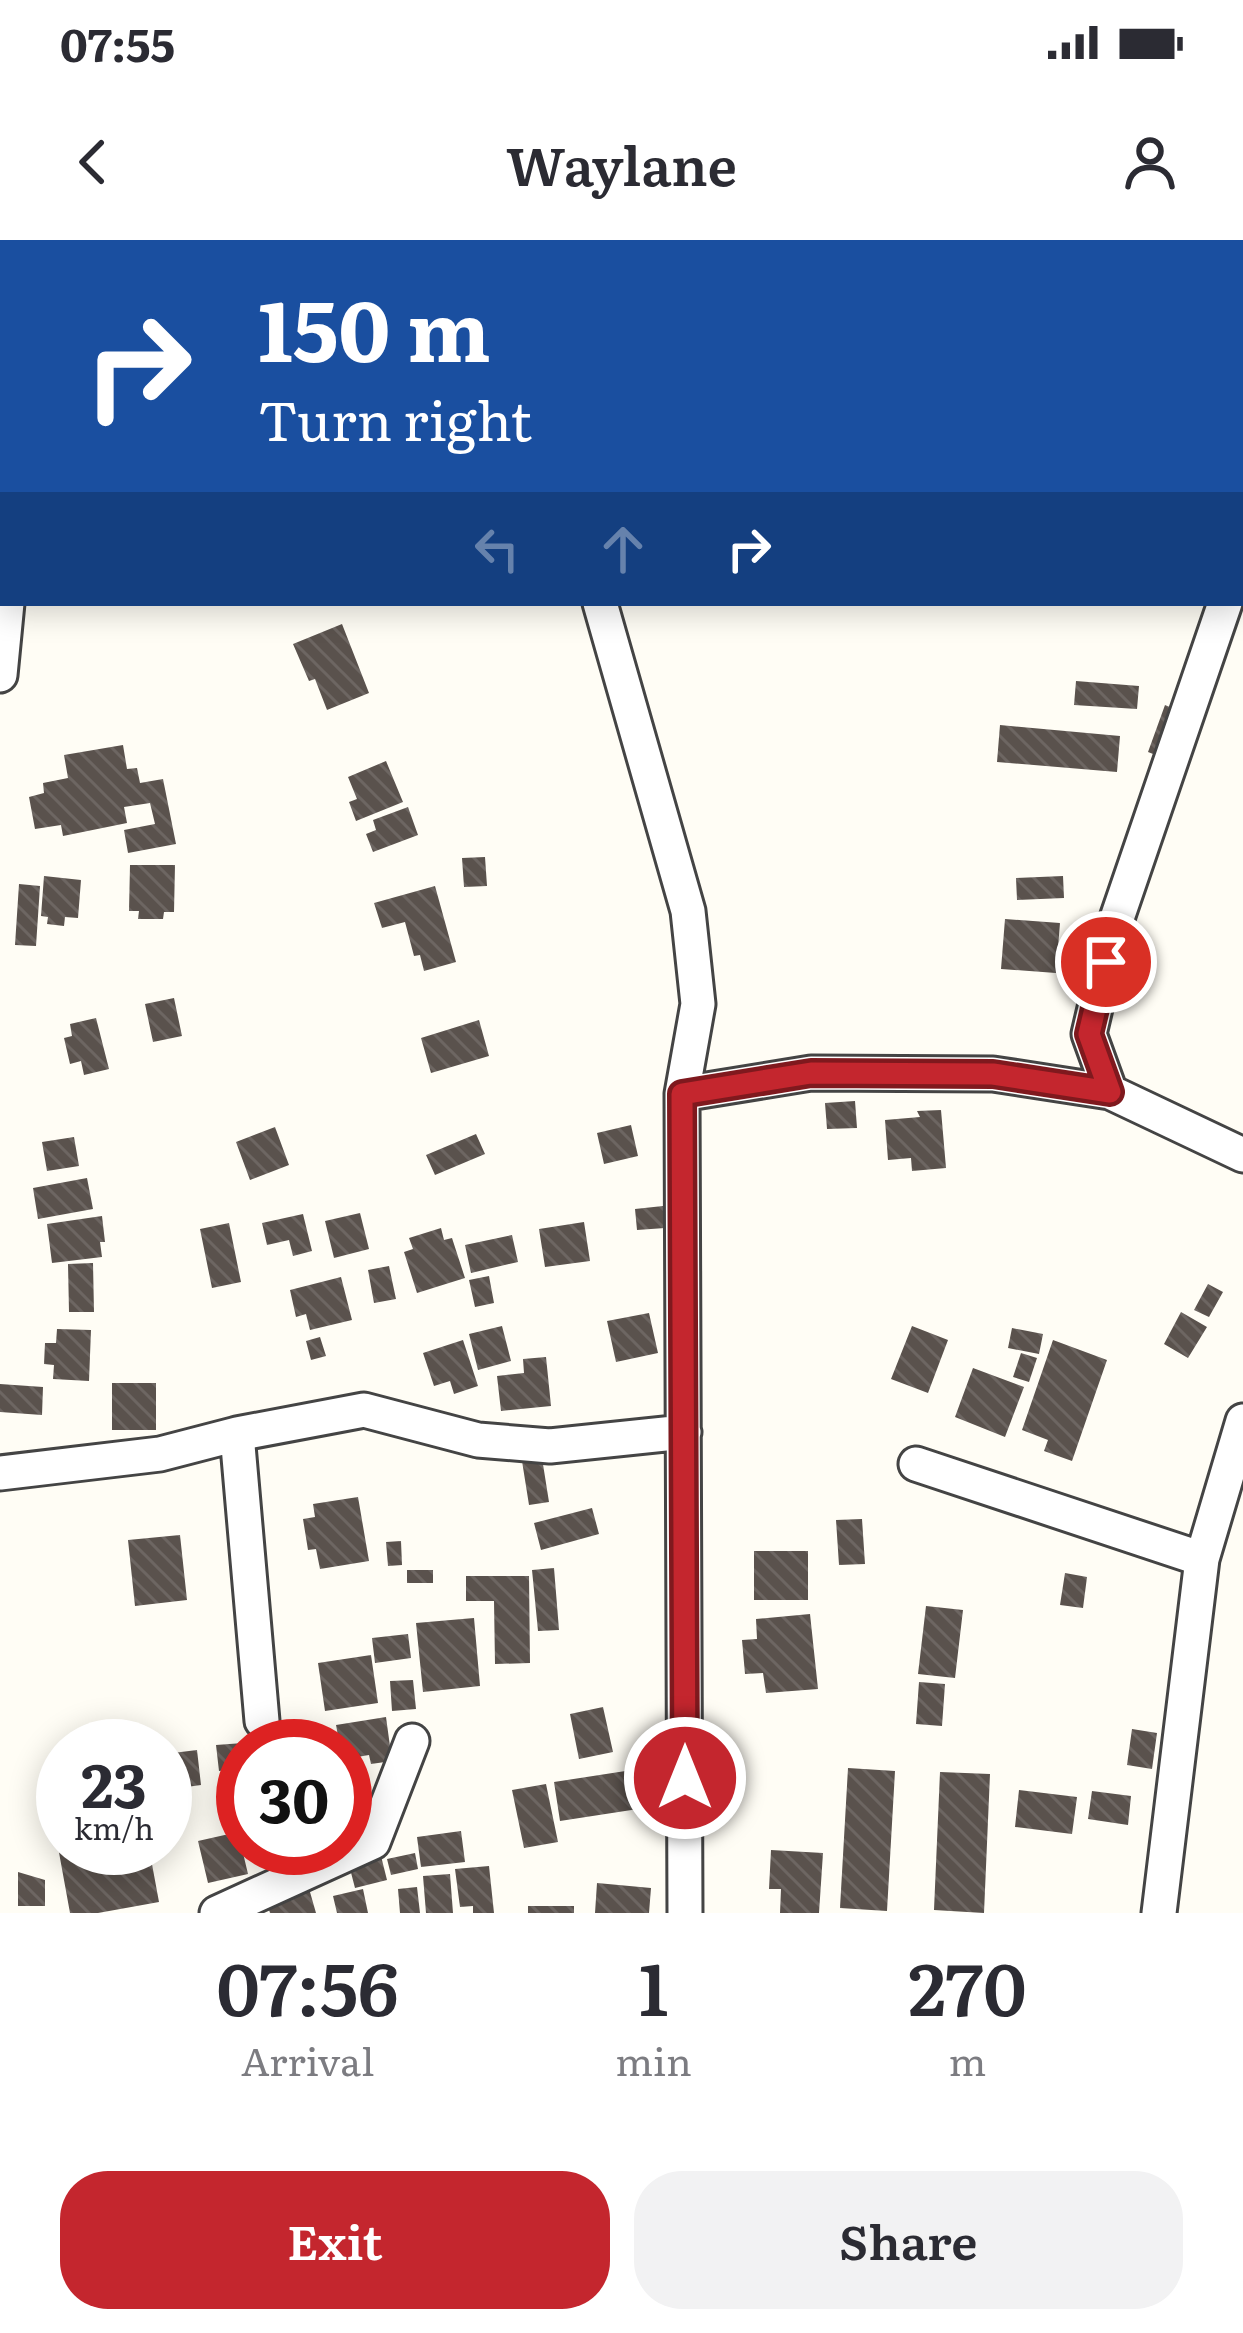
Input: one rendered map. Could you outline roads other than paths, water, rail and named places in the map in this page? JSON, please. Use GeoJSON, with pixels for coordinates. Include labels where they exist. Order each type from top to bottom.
{"type":"FeatureCollection","features":[{"type":"Feature","properties":{"kind":"street"},"geometry":{"type":"LineString","coordinates":[[0,675],[7,606]]}},
{"type":"Feature","properties":{"kind":"street"},"geometry":{"type":"LineString","coordinates":[[601,606],[688,910],[698,1004],[682,1094],[685,1913]]}},
{"type":"Feature","properties":{"kind":"street"},"geometry":{"type":"LineString","coordinates":[[1110,1092],[1089,1034],[1114,927],[1225,606]]}},
{"type":"Feature","properties":{"kind":"street"},"geometry":{"type":"LineString","coordinates":[[682,1094],[811,1073],[993,1074],[1110,1092],[1243,1155]]}},
{"type":"Feature","properties":{"kind":"street"},"geometry":{"type":"LineString","coordinates":[[0,1473],[160,1454],[364,1410],[478,1440],[550,1446],[684,1432]]}},
{"type":"Feature","properties":{"kind":"street"},"geometry":{"type":"LineString","coordinates":[[1159,1913],[1202,1559],[1243,1421]]}},
{"type":"Feature","properties":{"kind":"street"},"geometry":{"type":"LineString","coordinates":[[237,1434],[262,1719]]}},
{"type":"Feature","properties":{"kind":"street"},"geometry":{"type":"LineString","coordinates":[[916,1464],[1202,1559]]}},
{"type":"Feature","properties":{"kind":"street"},"geometry":{"type":"LineString","coordinates":[[218,1913],[373,1842],[412,1741]]}}]}
